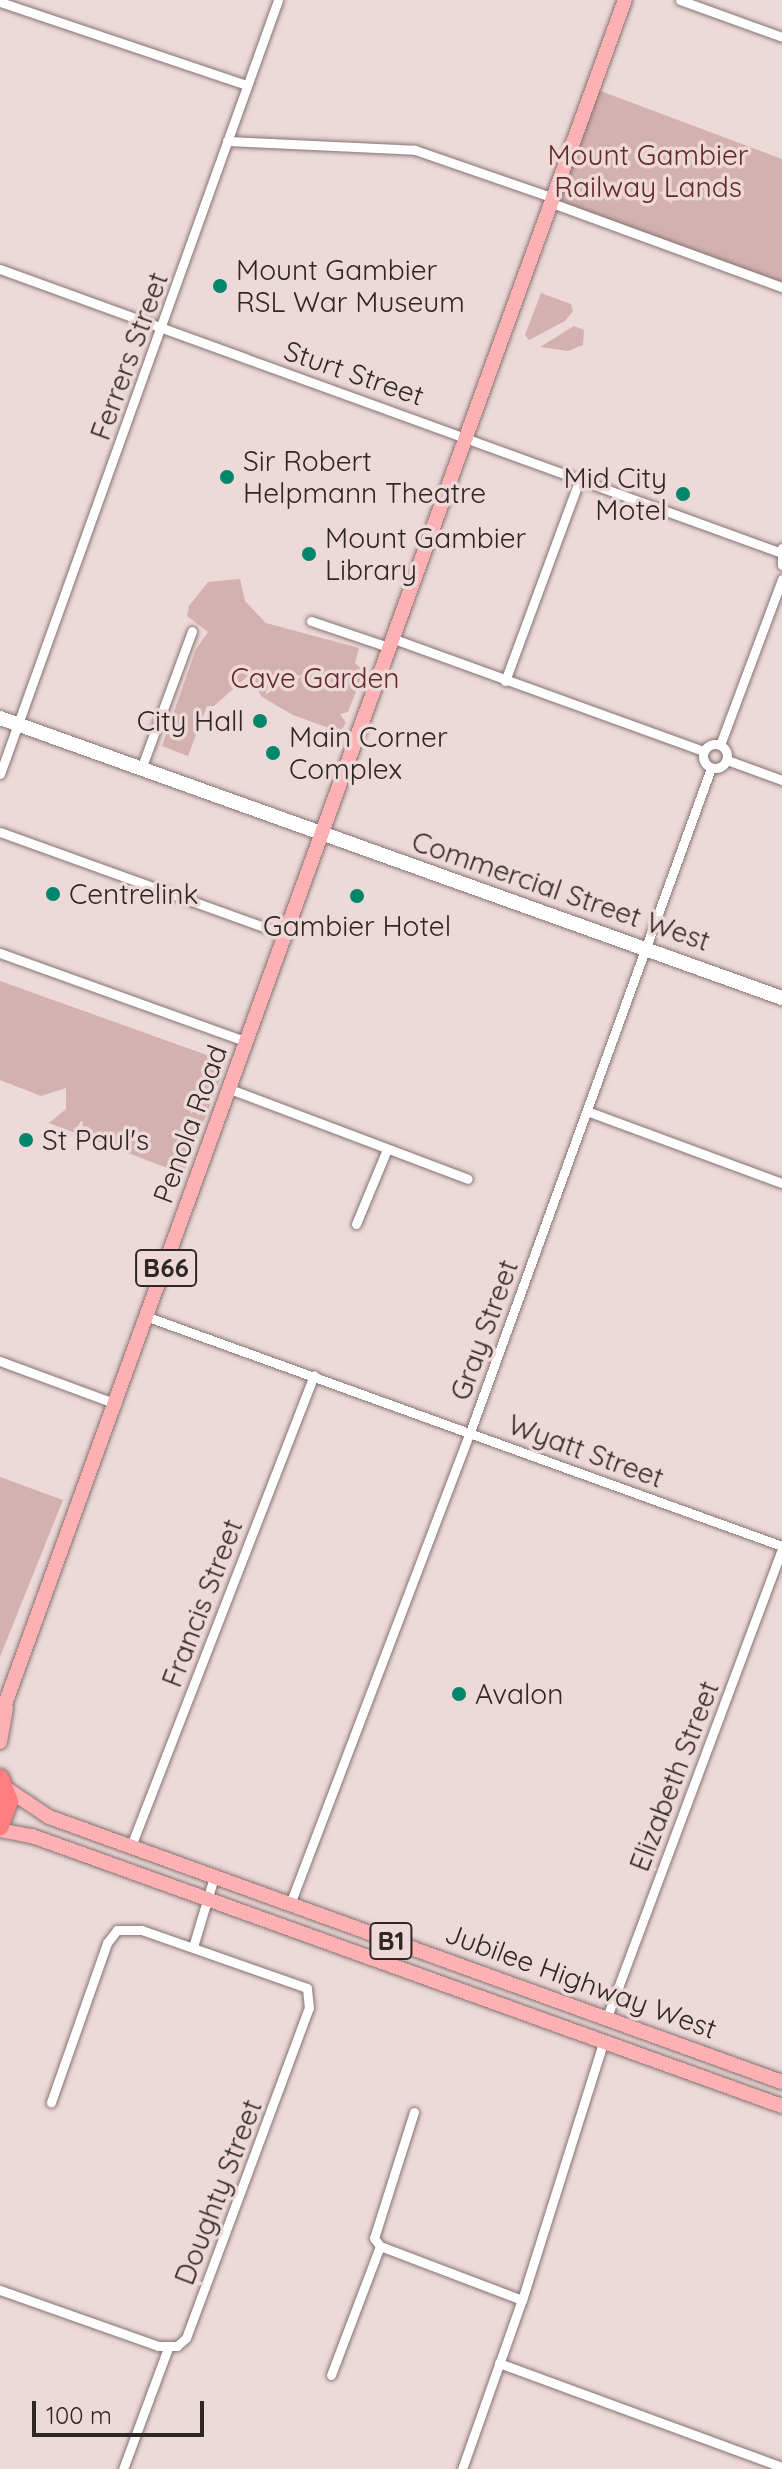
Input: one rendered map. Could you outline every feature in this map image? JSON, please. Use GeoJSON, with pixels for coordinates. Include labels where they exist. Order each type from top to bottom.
{"type":"FeatureCollection","features":[{"type":"Feature","properties":{"kind":"highway"},"geometry":{"type":"LineString","coordinates":[[0,1828],[7,1813],[2,1780]]}},
{"type":"Feature","properties":{"kind":"main road","name":"B66"},"geometry":{"type":"LineString","coordinates":[[322,835],[625,0]]}},
{"type":"Feature","properties":{"kind":"main road","name":"Penola Road"},"geometry":{"type":"LineString","coordinates":[[0,1718],[322,835]]}},
{"type":"Feature","properties":{"kind":"main road","name":"Penola Road"},"geometry":{"type":"LineString","coordinates":[[0,1742],[7,1700]]}},
{"type":"Feature","properties":{"kind":"main road","name":"Jubilee Highway West"},"geometry":{"type":"LineString","coordinates":[[2,1780],[35,1811],[782,2082]]}},
{"type":"Feature","properties":{"kind":"main road","name":"Jubilee Highway West"},"geometry":{"type":"LineString","coordinates":[[0,1828],[32,1836],[782,2106]]}},
{"type":"Feature","properties":{"kind":"street","name":"Ferrers Street"},"geometry":{"type":"LineString","coordinates":[[0,774],[163,329],[278,0]]}},
{"type":"Feature","properties":{"kind":"street"},"geometry":{"type":"LineString","coordinates":[[680,0],[782,37]]}},
{"type":"Feature","properties":{"kind":"street"},"geometry":{"type":"LineString","coordinates":[[0,2],[247,85]]}},
{"type":"Feature","properties":{"kind":"street"},"geometry":{"type":"LineString","coordinates":[[227,141],[415,150],[782,287]]}},
{"type":"Feature","properties":{"kind":"street","name":"Sturt Street"},"geometry":{"type":"LineString","coordinates":[[0,269],[781,550]]}},
{"type":"Feature","properties":{"kind":"street"},"geometry":{"type":"LineString","coordinates":[[505,681],[580,478]]}},
{"type":"Feature","properties":{"kind":"street"},"geometry":{"type":"LineString","coordinates":[[781,550],[782,565]]}},
{"type":"Feature","properties":{"kind":"street"},"geometry":{"type":"LineString","coordinates":[[782,579],[720,745],[727,760],[782,780]]}},
{"type":"Feature","properties":{"kind":"street"},"geometry":{"type":"LineString","coordinates":[[311,621],[505,681],[703,751],[720,745]]}},
{"type":"Feature","properties":{"kind":"street"},"geometry":{"type":"LineString","coordinates":[[141,769],[192,631]]}},
{"type":"Feature","properties":{"kind":"street","name":"Commercial Street West"},"geometry":{"type":"LineString","coordinates":[[0,718],[782,998]]}},
{"type":"Feature","properties":{"kind":"street"},"geometry":{"type":"LineString","coordinates":[[703,751],[704,763],[711,768],[727,760]]}},
{"type":"Feature","properties":{"kind":"street","name":"Gray Street"},"geometry":{"type":"LineString","coordinates":[[290,1904],[470,1432],[711,768]]}},
{"type":"Feature","properties":{"kind":"street"},"geometry":{"type":"LineString","coordinates":[[0,832],[286,935]]}},
{"type":"Feature","properties":{"kind":"street"},"geometry":{"type":"LineString","coordinates":[[0,953],[247,1042]]}},
{"type":"Feature","properties":{"kind":"street"},"geometry":{"type":"LineString","coordinates":[[230,1089],[468,1179]]}},
{"type":"Feature","properties":{"kind":"street"},"geometry":{"type":"LineString","coordinates":[[587,1111],[782,1183]]}},
{"type":"Feature","properties":{"kind":"street"},"geometry":{"type":"LineString","coordinates":[[356,1224],[387,1149]]}},
{"type":"Feature","properties":{"kind":"street","name":"Wyatt Street"},"geometry":{"type":"LineString","coordinates":[[148,1317],[782,1548]]}},
{"type":"Feature","properties":{"kind":"street"},"geometry":{"type":"LineString","coordinates":[[0,1361],[116,1404]]}},
{"type":"Feature","properties":{"kind":"street","name":"Francis Street"},"geometry":{"type":"LineString","coordinates":[[131,1846],[314,1375]]}},
{"type":"Feature","properties":{"kind":"street","name":"Elizabeth Street"},"geometry":{"type":"LineString","coordinates":[[607,2017],[782,1548]]}},
{"type":"Feature","properties":{"kind":"street"},"geometry":{"type":"LineString","coordinates":[[51,2102],[113,1933],[133,1928],[193,1947],[214,1877]]}},
{"type":"Feature","properties":{"kind":"street","name":"Doughty Street"},"geometry":{"type":"LineString","coordinates":[[168,2348],[186,2338],[239,2206],[310,1998],[300,1982],[193,1947]]}},
{"type":"Feature","properties":{"kind":"street"},"geometry":{"type":"LineString","coordinates":[[462,2469],[522,2300],[604,2040]]}},
{"type":"Feature","properties":{"kind":"street"},"geometry":{"type":"LineString","coordinates":[[331,2375],[380,2246],[374,2226],[414,2112]]}},
{"type":"Feature","properties":{"kind":"street"},"geometry":{"type":"LineString","coordinates":[[380,2246],[522,2300]]}},
{"type":"Feature","properties":{"kind":"street"},"geometry":{"type":"LineString","coordinates":[[0,2290],[168,2348],[123,2469]]}},
{"type":"Feature","properties":{"kind":"street"},"geometry":{"type":"LineString","coordinates":[[499,2363],[782,2467]]}},
{"type":"Feature","properties":{"kind":"green space","name":"Mount Gambier Railway Lands"},"geometry":{"type":"Polygon","coordinates":[[[598,90],[782,159],[782,282],[557,201],[598,90]]]}},
{"type":"Feature","properties":{"kind":"green space"},"geometry":{"type":"Polygon","coordinates":[[[541,293],[571,304],[573,311],[565,321],[529,340],[525,335],[541,293]]]}},
{"type":"Feature","properties":{"kind":"green space"},"geometry":{"type":"Polygon","coordinates":[[[574,326],[584,330],[583,345],[568,351],[540,347],[574,326]]]}},
{"type":"Feature","properties":{"kind":"green space","name":"Cave Garden"},"geometry":{"type":"Polygon","coordinates":[[[240,579],[245,601],[266,623],[359,648],[355,663],[364,671],[348,712],[340,714],[346,723],[340,732],[293,715],[262,697],[249,675],[214,706],[207,706],[188,756],[162,746],[196,649],[208,632],[187,616],[189,606],[208,582],[240,579]]]}},
{"type":"Feature","properties":{"kind":"green space"},"geometry":{"type":"Polygon","coordinates":[[[0,981],[218,1059],[224,1069],[183,1174],[49,1123],[66,1109],[66,1088],[41,1096],[0,1080],[0,981]]]}},
{"type":"Feature","properties":{"kind":"green space"},"geometry":{"type":"Polygon","coordinates":[[[0,1477],[63,1500],[0,1657],[0,1477]]]}},
{"type":"Feature","properties":{"kind":"place","name":"Mount Gambier RSL War Museum"},"geometry":{"type":"Point","coordinates":[220,286]}},
{"type":"Feature","properties":{"kind":"place","name":"Sir Robert Helpmann Theatre"},"geometry":{"type":"Point","coordinates":[227,477]}},
{"type":"Feature","properties":{"kind":"place","name":"Mid City Motel"},"geometry":{"type":"Point","coordinates":[683,494]}},
{"type":"Feature","properties":{"kind":"place","name":"Mount Gambier Library"},"geometry":{"type":"Point","coordinates":[309,554]}},
{"type":"Feature","properties":{"kind":"place","name":"City Hall"},"geometry":{"type":"Point","coordinates":[260,721]}},
{"type":"Feature","properties":{"kind":"place","name":"Main Corner Complex"},"geometry":{"type":"Point","coordinates":[273,753]}},
{"type":"Feature","properties":{"kind":"place","name":"Centrelink"},"geometry":{"type":"Point","coordinates":[53,894]}},
{"type":"Feature","properties":{"kind":"place","name":"Gambier Hotel"},"geometry":{"type":"Point","coordinates":[357,896]}},
{"type":"Feature","properties":{"kind":"place","name":"St Paul's"},"geometry":{"type":"Point","coordinates":[26,1140]}},
{"type":"Feature","properties":{"kind":"place","name":"Avalon"},"geometry":{"type":"Point","coordinates":[459,1694]}}]}
